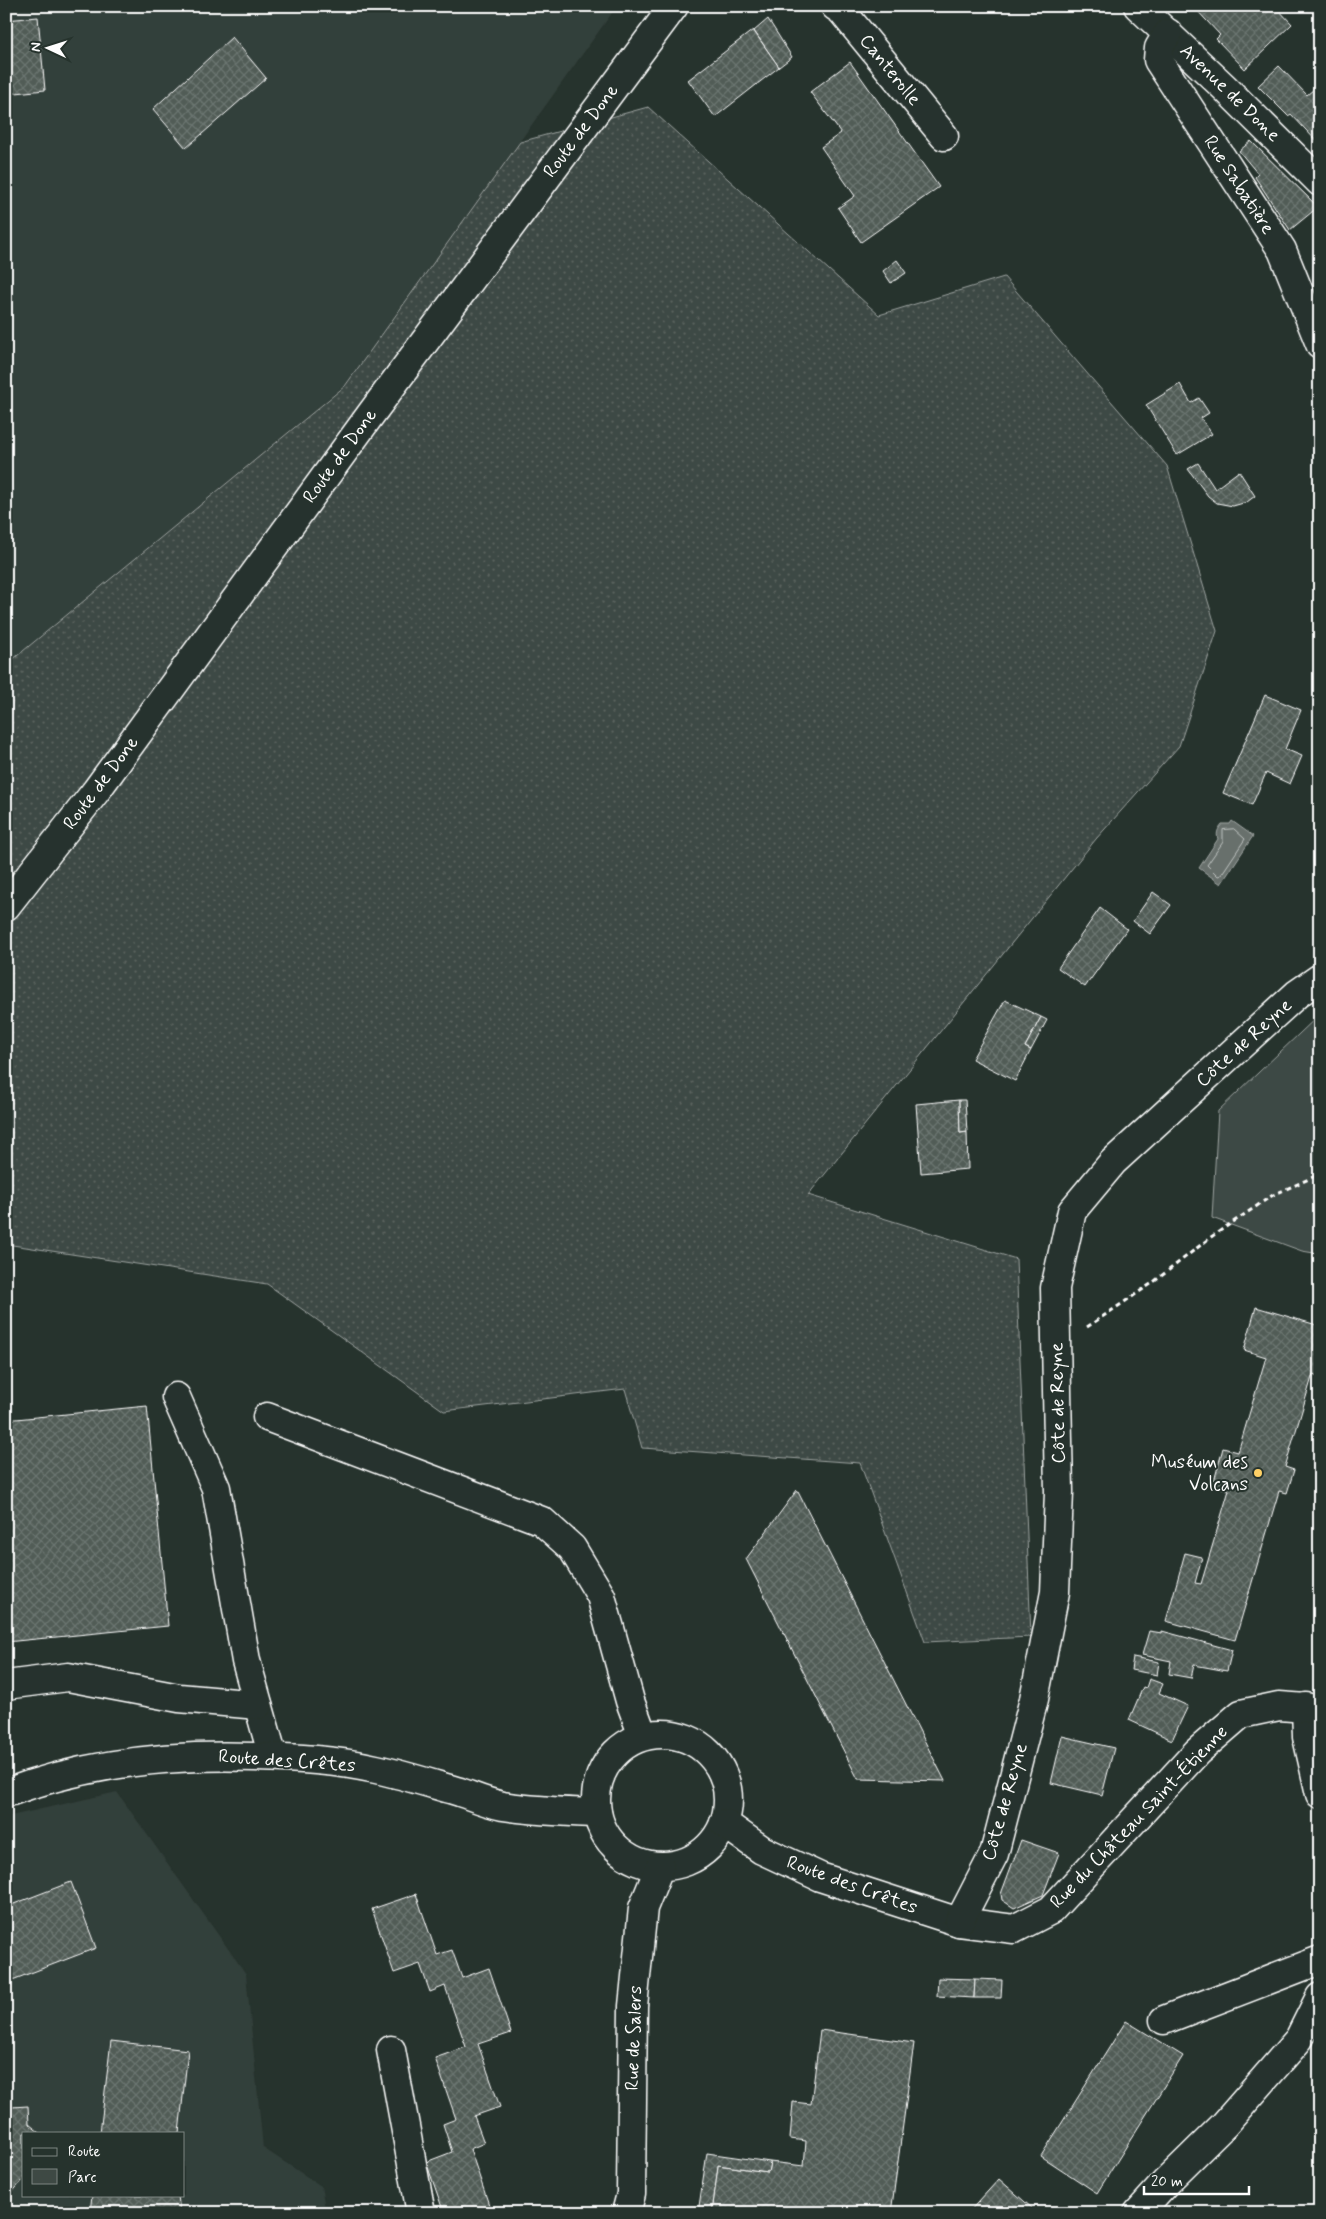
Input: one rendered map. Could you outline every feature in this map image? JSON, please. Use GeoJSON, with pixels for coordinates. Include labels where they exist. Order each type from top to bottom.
{"type":"FeatureCollection","features":[{"type":"Feature","properties":{"kind":"street","name":"Route de Done"},"geometry":{"type":"LineString","coordinates":[[6,906],[96,791],[376,406],[674,6]]}},
{"type":"Feature","properties":{"kind":"street","name":"Canterolle"},"geometry":{"type":"LineString","coordinates":[[835,6],[841,10],[944,136]]}},
{"type":"Feature","properties":{"kind":"street","name":"Avenue de Done"},"geometry":{"type":"LineString","coordinates":[[1138,6],[1320,182]]}},
{"type":"Feature","properties":{"kind":"street","name":"Rue Sabatière"},"geometry":{"type":"LineString","coordinates":[[1168,33],[1159,48],[1158,60],[1282,250],[1320,344]]}},
{"type":"Feature","properties":{"kind":"street","name":"Côte de Reyne"},"geometry":{"type":"LineString","coordinates":[[959,1922],[994,1854],[1034,1699],[1055,1592],[1059,1492],[1055,1288],[1072,1211],[1113,1162],[1297,994],[1320,978]]}},
{"type":"Feature","properties":{"kind":"street"},"geometry":{"type":"LineString","coordinates":[[176,1397],[216,1488],[246,1660],[273,1757]]}},
{"type":"Feature","properties":{"kind":"street"},"geometry":{"type":"LineString","coordinates":[[267,1416],[542,1520],[572,1548],[601,1596],[630,1701],[643,1736]]}},
{"type":"Feature","properties":{"kind":"street"},"geometry":{"type":"LineString","coordinates":[[6,1685],[68,1677],[178,1698],[258,1705]]}},
{"type":"Feature","properties":{"kind":"street","name":"Rue du Château Saint-Étienne"},"geometry":{"type":"LineString","coordinates":[[959,1922],[1014,1929],[1051,1910],[1197,1752],[1241,1714],[1279,1706],[1313,1708]]}},
{"type":"Feature","properties":{"kind":"street"},"geometry":{"type":"LineString","coordinates":[[1313,1708],[1307,1737],[1320,1794]]}},
{"type":"Feature","properties":{"kind":"street"},"geometry":{"type":"LineString","coordinates":[[666,1734],[681,1736],[702,1747],[715,1760],[725,1780],[728,1801],[724,1823],[716,1838],[701,1854],[682,1863],[660,1866],[637,1861],[617,1849],[606,1835],[597,1813],[597,1792],[603,1769],[626,1745],[643,1736],[666,1734]]}},
{"type":"Feature","properties":{"kind":"street","name":"Route des Crêtes"},"geometry":{"type":"LineString","coordinates":[[6,1793],[36,1782],[146,1759],[214,1756],[273,1757],[333,1761],[376,1769],[431,1783],[501,1806],[556,1812],[597,1813]]}},
{"type":"Feature","properties":{"kind":"street","name":"Route des Crêtes"},"geometry":{"type":"LineString","coordinates":[[724,1823],[762,1850],[820,1877],[959,1922]]}},
{"type":"Feature","properties":{"kind":"street","name":"Rue de Salers"},"geometry":{"type":"LineString","coordinates":[[626,2213],[631,2194],[633,2006],[638,1946],[643,1908],[660,1866]]}},
{"type":"Feature","properties":{"kind":"street"},"geometry":{"type":"LineString","coordinates":[[1164,2020],[1320,1960]]}},
{"type":"Feature","properties":{"kind":"street"},"geometry":{"type":"LineString","coordinates":[[1138,2213],[1166,2182],[1224,2125],[1299,2039],[1320,1997]]}},
{"type":"Feature","properties":{"kind":"street"},"geometry":{"type":"LineString","coordinates":[[391,2050],[421,2213]]}},
{"type":"Feature","properties":{"kind":"path"},"geometry":{"type":"LineString","coordinates":[[1057,1352],[1085,1328],[1151,1284],[1227,1226],[1273,1195],[1320,1174]]}},
{"type":"Feature","properties":{"kind":"shaded area"},"geometry":{"type":"Polygon","coordinates":[[[6,6],[617,6],[345,385],[6,665],[6,6]]]}},
{"type":"Feature","properties":{"kind":"shaded area"},"geometry":{"type":"Polygon","coordinates":[[[117,1792],[246,1974],[263,2148],[321,2186],[326,2213],[6,2213],[6,1817],[117,1792]]]}},
{"type":"Feature","properties":{"kind":"green space"},"geometry":{"type":"Polygon","coordinates":[[[648,107],[879,315],[1004,277],[1167,466],[1217,631],[1179,746],[1096,839],[808,1195],[1016,1259],[1031,1637],[925,1642],[860,1463],[642,1448],[625,1389],[444,1411],[267,1284],[6,1244],[6,665],[345,386],[520,142],[648,107]]]}},
{"type":"Feature","properties":{"kind":"green space"},"geometry":{"type":"Polygon","coordinates":[[[1320,1014],[1320,1254],[1302,1251],[1212,1218],[1218,1111],[1320,1014]]]}},
{"type":"Feature","properties":{"kind":"water"},"geometry":{"type":"Polygon","coordinates":[[[1232,821],[1253,836],[1221,884],[1199,868],[1218,839],[1218,829],[1222,824],[1230,824],[1232,821]]]}},
{"type":"Feature","properties":{"kind":"building"},"geometry":{"type":"Polygon","coordinates":[[[1193,6],[1275,6],[1292,24],[1245,69],[1216,39],[1220,35],[1193,6]]]}},
{"type":"Feature","properties":{"kind":"building"},"geometry":{"type":"Polygon","coordinates":[[[38,17],[45,90],[6,94],[6,20],[38,17]]]}},
{"type":"Feature","properties":{"kind":"building"},"geometry":{"type":"Polygon","coordinates":[[[768,19],[792,57],[779,67],[754,31],[768,19]]]}},
{"type":"Feature","properties":{"kind":"building"},"geometry":{"type":"Polygon","coordinates":[[[753,30],[779,67],[715,117],[688,80],[753,30]]]}},
{"type":"Feature","properties":{"kind":"building"},"geometry":{"type":"Polygon","coordinates":[[[232,37],[266,78],[186,148],[153,109],[232,37]]]}},
{"type":"Feature","properties":{"kind":"building"},"geometry":{"type":"Polygon","coordinates":[[[850,62],[939,187],[861,242],[838,208],[855,196],[821,147],[841,133],[810,92],[850,62]]]}},
{"type":"Feature","properties":{"kind":"building"},"geometry":{"type":"Polygon","coordinates":[[[1279,66],[1307,95],[1320,84],[1320,145],[1291,114],[1288,116],[1258,86],[1279,66]]]}},
{"type":"Feature","properties":{"kind":"building"},"geometry":{"type":"Polygon","coordinates":[[[1251,141],[1318,207],[1290,230],[1255,177],[1258,174],[1239,151],[1251,141]]]}},
{"type":"Feature","properties":{"kind":"building"},"geometry":{"type":"Polygon","coordinates":[[[897,260],[906,273],[891,283],[883,271],[897,260]]]}},
{"type":"Feature","properties":{"kind":"building"},"geometry":{"type":"Polygon","coordinates":[[[1180,384],[1191,403],[1199,398],[1209,413],[1201,418],[1212,434],[1177,455],[1146,405],[1180,384]]]}},
{"type":"Feature","properties":{"kind":"building"},"geometry":{"type":"Polygon","coordinates":[[[1198,463],[1215,489],[1239,471],[1255,496],[1247,502],[1233,506],[1217,503],[1208,496],[1188,469],[1198,463]]]}},
{"type":"Feature","properties":{"kind":"building"},"geometry":{"type":"Polygon","coordinates":[[[1265,695],[1301,710],[1285,749],[1302,756],[1290,784],[1266,773],[1252,805],[1223,793],[1265,695]]]}},
{"type":"Feature","properties":{"kind":"building"},"geometry":{"type":"Polygon","coordinates":[[[1153,892],[1171,905],[1150,934],[1133,921],[1153,892]]]}},
{"type":"Feature","properties":{"kind":"building"},"geometry":{"type":"Polygon","coordinates":[[[1100,908],[1127,929],[1085,987],[1058,968],[1100,908]]]}},
{"type":"Feature","properties":{"kind":"building"},"geometry":{"type":"Polygon","coordinates":[[[1005,1000],[1041,1017],[1025,1047],[1031,1050],[1015,1081],[972,1059],[1005,1000]]]}},
{"type":"Feature","properties":{"kind":"building"},"geometry":{"type":"Polygon","coordinates":[[[1041,1017],[1047,1020],[1031,1050],[1025,1047],[1041,1017]]]}},
{"type":"Feature","properties":{"kind":"building"},"geometry":{"type":"Polygon","coordinates":[[[959,1100],[960,1133],[967,1132],[968,1169],[921,1173],[916,1104],[959,1100]]]}},
{"type":"Feature","properties":{"kind":"building"},"geometry":{"type":"Polygon","coordinates":[[[959,1100],[965,1100],[967,1132],[960,1133],[959,1100]]]}},
{"type":"Feature","properties":{"kind":"building"},"geometry":{"type":"Polygon","coordinates":[[[1256,1307],[1320,1326],[1320,1377],[1313,1374],[1285,1467],[1294,1470],[1287,1493],[1279,1491],[1235,1640],[1166,1621],[1185,1553],[1202,1557],[1195,1583],[1201,1584],[1229,1490],[1213,1485],[1223,1448],[1238,1452],[1266,1357],[1244,1350],[1256,1307]]]}},
{"type":"Feature","properties":{"kind":"building"},"geometry":{"type":"Polygon","coordinates":[[[147,1406],[168,1626],[6,1642],[6,1420],[147,1406]]]}},
{"type":"Feature","properties":{"kind":"building"},"geometry":{"type":"Polygon","coordinates":[[[797,1490],[945,1781],[858,1779],[746,1559],[797,1490]]]}},
{"type":"Feature","properties":{"kind":"building"},"geometry":{"type":"Polygon","coordinates":[[[1149,1631],[1162,1633],[1162,1631],[1232,1650],[1227,1671],[1194,1665],[1191,1678],[1169,1674],[1171,1661],[1142,1655],[1149,1631]]]}},
{"type":"Feature","properties":{"kind":"building"},"geometry":{"type":"Polygon","coordinates":[[[1133,1657],[1159,1662],[1157,1675],[1131,1670],[1133,1657]]]}},
{"type":"Feature","properties":{"kind":"building"},"geometry":{"type":"Polygon","coordinates":[[[1149,1679],[1163,1684],[1159,1693],[1188,1706],[1172,1740],[1129,1720],[1143,1687],[1146,1688],[1149,1679]]]}},
{"type":"Feature","properties":{"kind":"building"},"geometry":{"type":"Polygon","coordinates":[[[1062,1736],[1114,1748],[1102,1795],[1051,1783],[1062,1736]]]}},
{"type":"Feature","properties":{"kind":"building"},"geometry":{"type":"Polygon","coordinates":[[[1021,1840],[1059,1853],[1043,1895],[1014,1908],[1002,1900],[1001,1894],[1021,1840]]]}},
{"type":"Feature","properties":{"kind":"building"},"geometry":{"type":"Polygon","coordinates":[[[71,1882],[96,1948],[7,1982],[6,1907],[71,1882]]]}},
{"type":"Feature","properties":{"kind":"building"},"geometry":{"type":"Polygon","coordinates":[[[416,1894],[437,1955],[452,1950],[462,1978],[489,1968],[511,2033],[478,2044],[500,2107],[474,2116],[484,2143],[470,2149],[491,2211],[486,2213],[444,2213],[426,2162],[452,2152],[443,2124],[456,2119],[435,2058],[466,2047],[445,1986],[430,1992],[420,1964],[394,1973],[372,1909],[416,1894]]]}},
{"type":"Feature","properties":{"kind":"building"},"geometry":{"type":"Polygon","coordinates":[[[938,1978],[975,1979],[974,1998],[937,1996],[938,1978]]]}},
{"type":"Feature","properties":{"kind":"building"},"geometry":{"type":"Polygon","coordinates":[[[975,1979],[1002,1980],[1001,1998],[974,1998],[975,1979]]]}},
{"type":"Feature","properties":{"kind":"building"},"geometry":{"type":"Polygon","coordinates":[[[1126,2021],[1183,2056],[1097,2193],[1041,2156],[1126,2021]]]}},
{"type":"Feature","properties":{"kind":"building"},"geometry":{"type":"Polygon","coordinates":[[[820,2030],[914,2043],[891,2213],[825,2213],[797,2208],[796,2213],[712,2213],[718,2165],[768,2172],[770,2162],[804,2166],[806,2141],[790,2139],[793,2102],[811,2104],[820,2030]]]}},
{"type":"Feature","properties":{"kind":"building"},"geometry":{"type":"Polygon","coordinates":[[[111,2041],[188,2050],[179,2132],[100,2132],[111,2041]]]}},
{"type":"Feature","properties":{"kind":"building"},"geometry":{"type":"Polygon","coordinates":[[[6,2101],[12,2107],[28,2106],[29,2124],[39,2132],[22,2132],[22,2181],[6,2199],[6,2101]]]}},
{"type":"Feature","properties":{"kind":"building"},"geometry":{"type":"Polygon","coordinates":[[[707,2153],[770,2162],[768,2172],[718,2165],[712,2213],[698,2213],[707,2153]]]}},
{"type":"Feature","properties":{"kind":"building"},"geometry":{"type":"Polygon","coordinates":[[[999,2179],[1033,2209],[1029,2213],[968,2213],[999,2179]]]}},
{"type":"Feature","properties":{"kind":"building"},"geometry":{"type":"Polygon","coordinates":[[[92,2196],[178,2196],[180,2213],[90,2213],[92,2196]]]}},
{"type":"Feature","properties":{"kind":"place","name":"Muséum des Volcans"},"geometry":{"type":"Point","coordinates":[1258,1473]}}]}
